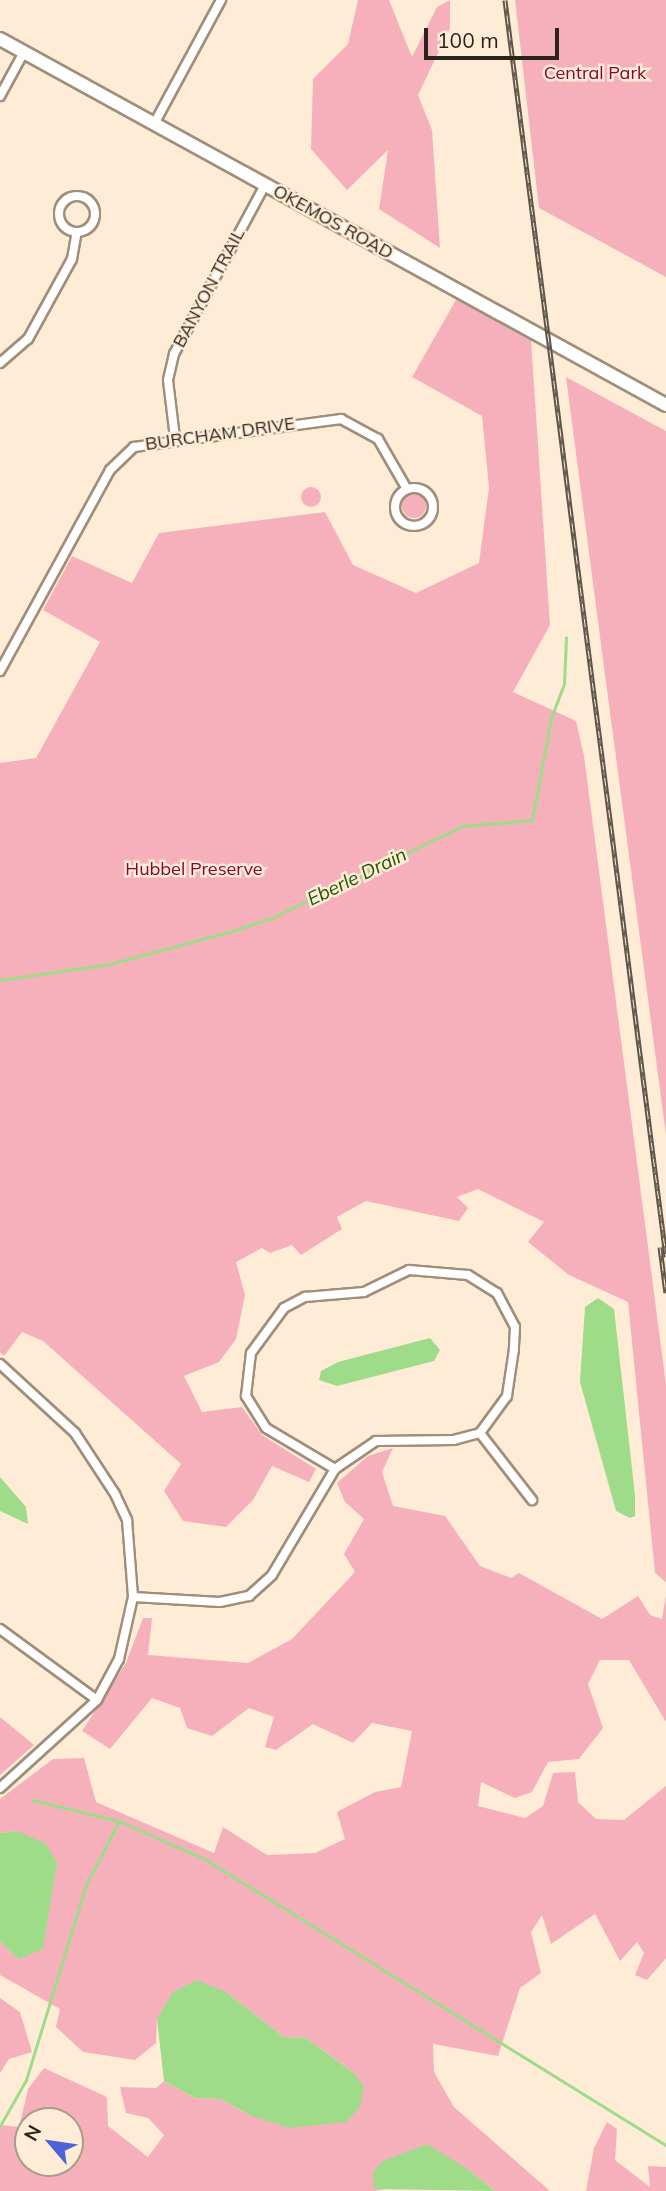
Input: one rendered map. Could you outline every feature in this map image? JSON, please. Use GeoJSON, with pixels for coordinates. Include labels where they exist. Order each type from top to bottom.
{"type":"FeatureCollection","features":[{"type":"Feature","properties":{"kind":"street"},"geometry":{"type":"LineString","coordinates":[[154,124],[221,0]]}},
{"type":"Feature","properties":{"kind":"street","name":"OKEMOS ROAD"},"geometry":{"type":"LineString","coordinates":[[0,39],[666,405]]}},
{"type":"Feature","properties":{"kind":"street"},"geometry":{"type":"LineString","coordinates":[[0,96],[24,52]]}},
{"type":"Feature","properties":{"kind":"street","name":"BANYON TRAIL"},"geometry":{"type":"LineString","coordinates":[[175,438],[168,380],[174,354],[265,185]]}},
{"type":"Feature","properties":{"kind":"street"},"geometry":{"type":"LineString","coordinates":[[77,195],[90,200],[96,214],[90,227],[77,232],[64,227],[59,214],[64,201],[77,195]]}},
{"type":"Feature","properties":{"kind":"street"},"geometry":{"type":"LineString","coordinates":[[0,363],[29,339],[72,259],[77,232]]}},
{"type":"Feature","properties":{"kind":"street","name":"BURCHAM DRIVE"},"geometry":{"type":"LineString","coordinates":[[0,671],[115,463],[142,444],[175,438],[349,421],[378,439],[407,489]]}},
{"type":"Feature","properties":{"kind":"street","name":"BURCHAM DRIVE"},"geometry":{"type":"LineString","coordinates":[[407,489],[421,489],[432,499],[432,514],[422,524],[407,525],[397,515],[396,500],[407,489]]}},
{"type":"Feature","properties":{"kind":"street"},"geometry":{"type":"LineString","coordinates":[[133,1597],[220,1602],[249,1596],[287,1554],[335,1469],[376,1441],[454,1440],[480,1433],[506,1396],[515,1327],[509,1308],[468,1275],[400,1272],[363,1292],[292,1302],[261,1332],[251,1353],[246,1396],[256,1416],[278,1438],[335,1469]]}},
{"type":"Feature","properties":{"kind":"street"},"geometry":{"type":"LineString","coordinates":[[0,1364],[75,1433],[116,1494],[127,1520],[133,1597],[119,1659],[97,1700],[27,1771],[0,1788]]}},
{"type":"Feature","properties":{"kind":"street"},"geometry":{"type":"LineString","coordinates":[[480,1433],[532,1500]]}},
{"type":"Feature","properties":{"kind":"street"},"geometry":{"type":"LineString","coordinates":[[0,1629],[97,1700]]}},
{"type":"Feature","properties":{"kind":"green space"},"geometry":{"type":"Polygon","coordinates":[[[358,0],[389,0],[412,57],[437,7],[450,0],[450,28],[418,95],[432,130],[440,248],[379,209],[388,150],[347,190],[311,149],[313,79],[348,44],[358,0]]]}},
{"type":"Feature","properties":{"kind":"green space","name":"Central Park"},"geometry":{"type":"Polygon","coordinates":[[[515,0],[666,0],[666,277],[539,208],[515,0]]]}},
{"type":"Feature","properties":{"kind":"green space","name":"Hubbel Preserve"},"geometry":{"type":"Polygon","coordinates":[[[457,298],[531,340],[550,625],[513,692],[576,721],[584,756],[666,1385],[666,1582],[655,1573],[628,1302],[569,1275],[528,1242],[544,1222],[478,1189],[457,1197],[468,1208],[459,1221],[366,1201],[337,1217],[342,1229],[301,1255],[292,1245],[270,1253],[262,1248],[236,1262],[245,1295],[236,1339],[219,1362],[184,1376],[202,1412],[242,1407],[262,1435],[316,1469],[309,1482],[272,1466],[253,1500],[226,1527],[183,1521],[164,1491],[181,1464],[43,1341],[22,1332],[4,1356],[0,1352],[0,763],[36,758],[100,642],[43,610],[72,556],[132,583],[159,533],[325,512],[353,565],[416,593],[479,563],[489,488],[482,416],[412,377],[457,298]]]}},
{"type":"Feature","properties":{"kind":"green space"},"geometry":{"type":"Polygon","coordinates":[[[566,377],[666,431],[666,1135],[597,614],[566,377]]]}},
{"type":"Feature","properties":{"kind":"green space"},"geometry":{"type":"Polygon","coordinates":[[[311,487],[318,490],[321,497],[318,504],[311,507],[304,504],[301,497],[304,490],[311,487]]]}},
{"type":"Feature","properties":{"kind":"green space"},"geometry":{"type":"Polygon","coordinates":[[[414,494],[425,501],[426,506],[419,517],[414,518],[403,511],[402,506],[409,495],[414,494]]]}},
{"type":"Feature","properties":{"kind":"green space"},"geometry":{"type":"Polygon","coordinates":[[[393,1448],[382,1472],[393,1506],[445,1516],[480,1566],[511,1578],[519,1573],[602,1619],[638,1596],[650,1615],[662,1619],[666,1595],[666,1722],[629,1660],[600,1660],[588,1684],[603,1728],[579,1759],[548,1762],[532,1792],[515,1798],[481,1782],[478,1806],[525,1818],[543,1806],[553,1773],[575,1772],[578,1802],[596,1819],[624,1820],[666,1786],[666,1958],[647,1980],[635,1975],[644,1953],[637,1942],[620,1961],[595,1914],[551,1944],[542,1915],[531,1932],[541,1973],[520,1988],[498,2056],[433,2044],[434,2072],[454,2107],[550,2191],[495,2191],[469,2170],[376,2191],[0,2191],[0,2125],[14,2126],[14,2177],[84,2177],[84,2107],[24,2107],[28,2089],[44,2068],[107,2097],[108,2126],[148,2157],[164,2135],[148,2118],[126,2113],[120,2087],[156,2088],[164,2081],[195,2098],[221,2099],[249,2115],[354,2073],[306,2038],[284,2037],[226,1992],[157,2019],[156,2043],[135,2060],[83,2052],[56,2027],[60,2009],[0,1975],[0,1942],[19,1959],[17,1831],[0,1833],[0,1799],[53,1759],[84,1758],[96,1802],[214,1853],[223,1827],[267,1855],[315,1853],[345,1839],[337,1812],[375,1792],[401,1787],[412,1731],[372,1723],[353,1743],[313,1724],[276,1750],[265,1747],[274,1717],[249,1708],[212,1736],[187,1728],[180,1708],[152,1698],[110,1749],[82,1731],[126,1663],[143,1618],[152,1618],[148,1655],[248,1663],[292,1639],[355,1572],[344,1554],[364,1519],[345,1502],[337,1483],[368,1456],[393,1448]]]}},
{"type":"Feature","properties":{"kind":"green space"},"geometry":{"type":"Polygon","coordinates":[[[0,1717],[34,1745],[0,1775],[0,1717]]]}},
{"type":"Feature","properties":{"kind":"green space"},"geometry":{"type":"Polygon","coordinates":[[[0,1998],[20,2012],[32,2052],[9,2059],[0,2073],[0,1998]]]}},
{"type":"Feature","properties":{"kind":"green space"},"geometry":{"type":"Polygon","coordinates":[[[607,2122],[617,2129],[615,2160],[650,2187],[648,2166],[666,2167],[666,2191],[586,2191],[594,2148],[607,2122]]]}},
{"type":"Feature","properties":{"kind":"shaded area"},"geometry":{"type":"Polygon","coordinates":[[[598,1298],[614,1309],[635,1495],[635,1516],[630,1518],[616,1511],[580,1382],[585,1307],[598,1298]]]}},
{"type":"Feature","properties":{"kind":"shaded area"},"geometry":{"type":"Polygon","coordinates":[[[430,1338],[440,1350],[434,1361],[337,1386],[319,1380],[321,1371],[338,1362],[430,1338]]]}},
{"type":"Feature","properties":{"kind":"shaded area"},"geometry":{"type":"Polygon","coordinates":[[[0,1477],[26,1507],[28,1524],[0,1511],[0,1477]]]}},
{"type":"Feature","properties":{"kind":"shaded area"},"geometry":{"type":"Polygon","coordinates":[[[17,1831],[45,1843],[57,1862],[43,1949],[19,1959],[0,1942],[0,1833],[17,1831]]]}},
{"type":"Feature","properties":{"kind":"shaded area"},"geometry":{"type":"Polygon","coordinates":[[[197,1980],[226,1992],[284,2037],[306,2038],[354,2073],[364,2087],[360,2107],[346,2122],[290,2128],[249,2115],[221,2099],[195,2098],[164,2081],[157,2019],[173,1992],[197,1980]]]}},
{"type":"Feature","properties":{"kind":"shaded area"},"geometry":{"type":"Polygon","coordinates":[[[427,2144],[469,2170],[495,2191],[374,2189],[373,2172],[383,2161],[427,2144]]]}},
{"type":"Feature","properties":{"kind":"waterway","name":"Eberle Drain"},"geometry":{"type":"LineString","coordinates":[[0,980],[110,964],[229,932],[274,917],[462,826],[532,820],[551,718],[564,684],[566,638]]}},
{"type":"Feature","properties":{"kind":"waterway"},"geometry":{"type":"LineString","coordinates":[[33,1800],[119,1821],[205,1859],[666,2145]]}},
{"type":"Feature","properties":{"kind":"waterway"},"geometry":{"type":"LineString","coordinates":[[0,2126],[26,2080],[86,1885],[119,1821]]}},
{"type":"Feature","properties":{"kind":"railway"},"geometry":{"type":"LineString","coordinates":[[505,0],[666,1257]]}},
{"type":"Feature","properties":{"kind":"railway"},"geometry":{"type":"LineString","coordinates":[[660,1247],[666,1293]]}}]}
